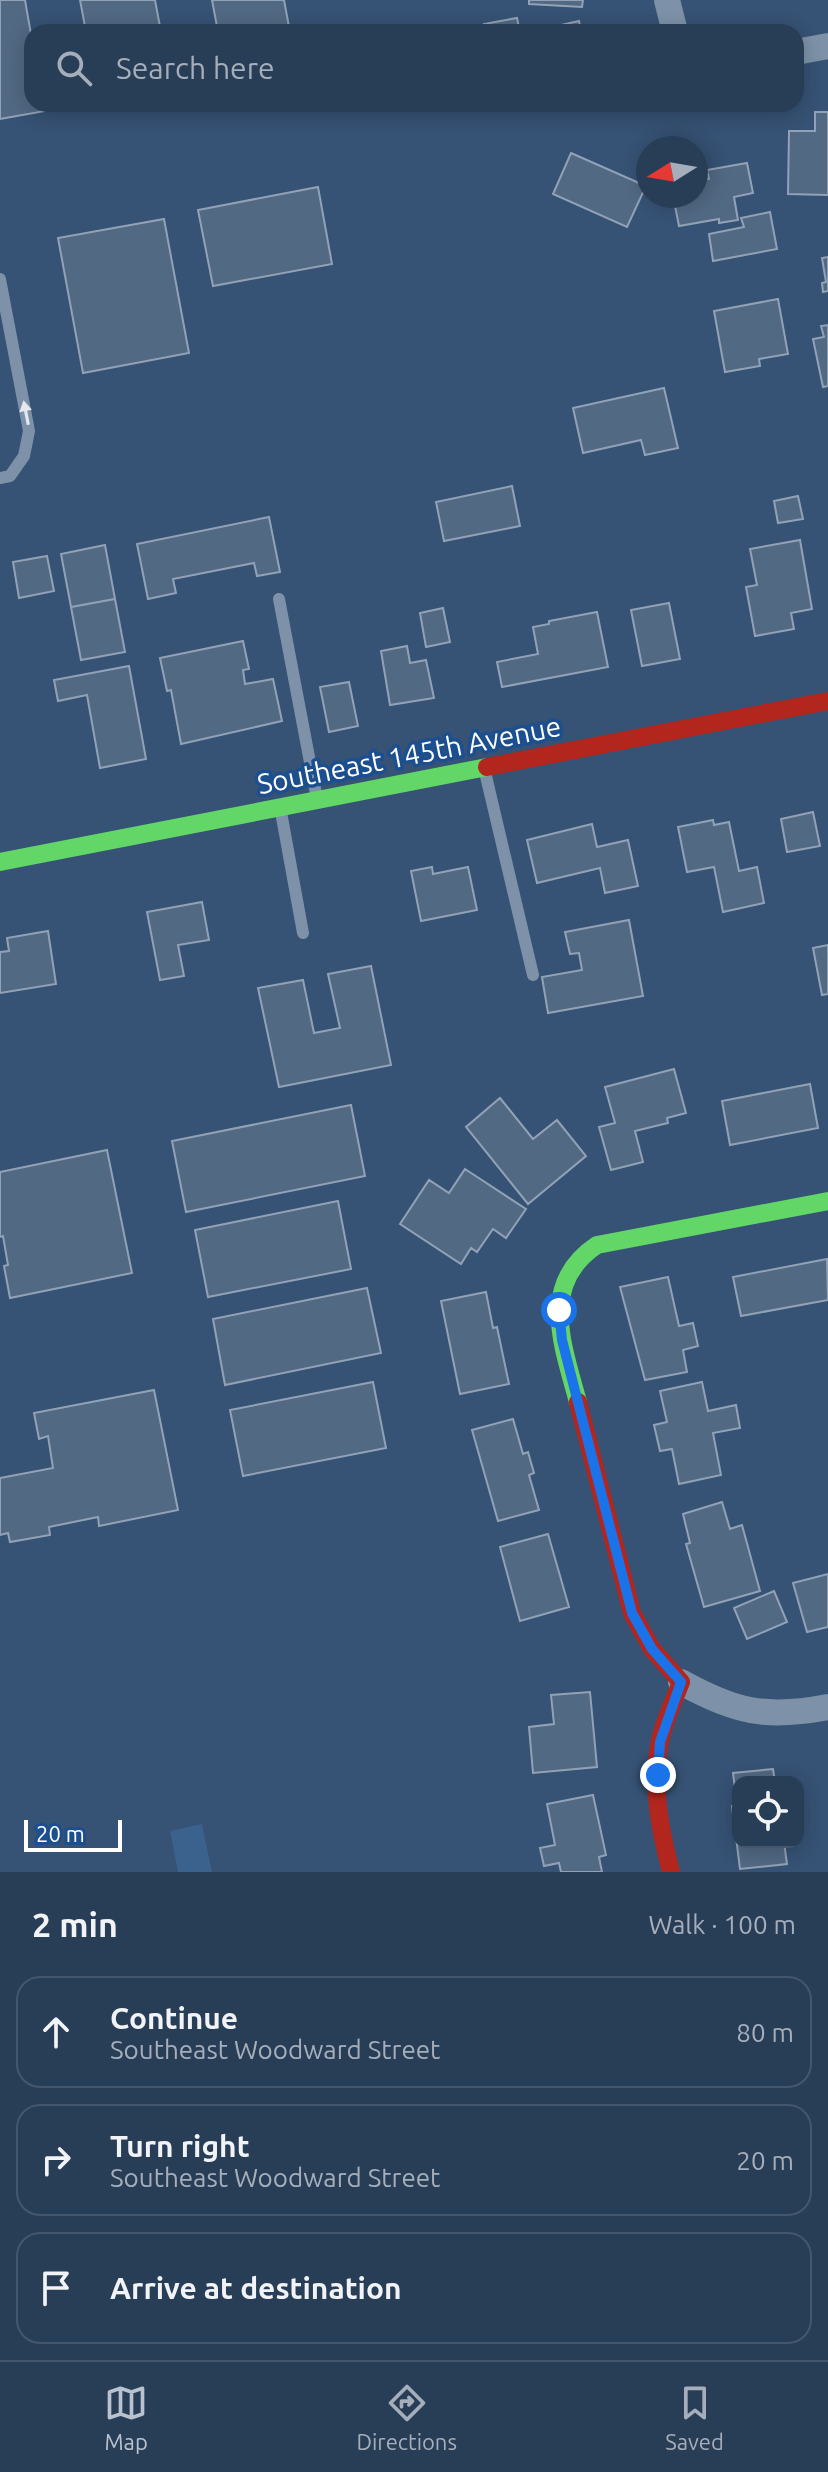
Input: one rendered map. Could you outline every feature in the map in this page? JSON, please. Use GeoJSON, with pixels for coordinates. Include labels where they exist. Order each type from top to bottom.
{"type":"FeatureCollection","features":[{"type":"Feature","properties":{"kind":"street"},"geometry":{"type":"LineString","coordinates":[[667,0],[673,24]]}},
{"type":"Feature","properties":{"kind":"street"},"geometry":{"type":"LineString","coordinates":[[804,50],[828,46]]}},
{"type":"Feature","properties":{"kind":"street","name":"Southeast 145th Avenue"},"geometry":{"type":"LineString","coordinates":[[0,860],[317,802],[828,701]]}},
{"type":"Feature","properties":{"kind":"street"},"geometry":{"type":"LineString","coordinates":[[828,1201],[597,1245],[570,1264],[559,1310],[562,1340],[632,1613],[652,1649],[681,1682],[715,1701],[754,1712],[793,1713],[828,1707]]}},
{"type":"Feature","properties":{"kind":"street"},"geometry":{"type":"LineString","coordinates":[[671,1872],[663,1843],[658,1775],[660,1742],[681,1682]]}},
{"type":"Feature","properties":{"kind":"lane"},"geometry":{"type":"LineString","coordinates":[[0,279],[29,431],[24,456],[10,476],[0,478]]}},
{"type":"Feature","properties":{"kind":"lane"},"geometry":{"type":"LineString","coordinates":[[279,599],[317,802]]}},
{"type":"Feature","properties":{"kind":"lane"},"geometry":{"type":"LineString","coordinates":[[484,769],[533,975]]}},
{"type":"Feature","properties":{"kind":"lane"},"geometry":{"type":"LineString","coordinates":[[280,809],[303,933]]}},
{"type":"Feature","properties":{"kind":"water"},"geometry":{"type":"Polygon","coordinates":[[[202,1824],[212,1872],[178,1872],[170,1831],[202,1824]]]}},
{"type":"Feature","properties":{"kind":"building"},"geometry":{"type":"Polygon","coordinates":[[[0,0],[25,0],[29,24],[24,24],[24,112],[39,112],[0,119],[0,0]]]}},
{"type":"Feature","properties":{"kind":"building"},"geometry":{"type":"Polygon","coordinates":[[[80,0],[155,0],[160,24],[84,24],[80,0]]]}},
{"type":"Feature","properties":{"kind":"building"},"geometry":{"type":"Polygon","coordinates":[[[212,0],[284,0],[288,24],[216,24],[212,0]]]}},
{"type":"Feature","properties":{"kind":"building"},"geometry":{"type":"Polygon","coordinates":[[[529,0],[583,0],[582,7],[529,4],[529,0]]]}},
{"type":"Feature","properties":{"kind":"building"},"geometry":{"type":"Polygon","coordinates":[[[517,18],[518,24],[484,24],[517,18]]]}},
{"type":"Feature","properties":{"kind":"building"},"geometry":{"type":"Polygon","coordinates":[[[815,112],[828,112],[828,195],[788,194],[789,131],[815,131],[815,112]]]}},
{"type":"Feature","properties":{"kind":"building"},"geometry":{"type":"Polygon","coordinates":[[[571,153],[636,182],[636,208],[627,227],[553,194],[571,153]]]}},
{"type":"Feature","properties":{"kind":"building"},"geometry":{"type":"Polygon","coordinates":[[[747,163],[753,193],[734,197],[738,220],[719,223],[719,219],[679,226],[675,208],[708,208],[708,170],[747,163]]]}},
{"type":"Feature","properties":{"kind":"building"},"geometry":{"type":"Polygon","coordinates":[[[318,187],[332,264],[213,286],[198,210],[318,187]]]}},
{"type":"Feature","properties":{"kind":"building"},"geometry":{"type":"Polygon","coordinates":[[[770,212],[777,249],[713,261],[709,234],[744,227],[741,218],[770,212]]]}},
{"type":"Feature","properties":{"kind":"building"},"geometry":{"type":"Polygon","coordinates":[[[164,219],[189,353],[83,373],[58,238],[164,219]]]}},
{"type":"Feature","properties":{"kind":"building"},"geometry":{"type":"Polygon","coordinates":[[[828,257],[828,291],[823,292],[822,283],[826,282],[822,258],[828,257]]]}},
{"type":"Feature","properties":{"kind":"building"},"geometry":{"type":"Polygon","coordinates":[[[778,299],[788,354],[759,359],[760,366],[725,372],[714,311],[778,299]]]}},
{"type":"Feature","properties":{"kind":"building"},"geometry":{"type":"Polygon","coordinates":[[[828,325],[828,386],[823,387],[813,339],[824,337],[821,326],[828,325]]]}},
{"type":"Feature","properties":{"kind":"building"},"geometry":{"type":"Polygon","coordinates":[[[664,388],[678,448],[645,455],[641,440],[583,453],[573,408],[664,388]]]}},
{"type":"Feature","properties":{"kind":"building"},"geometry":{"type":"Polygon","coordinates":[[[512,486],[520,526],[444,541],[436,502],[512,486]]]}},
{"type":"Feature","properties":{"kind":"building"},"geometry":{"type":"Polygon","coordinates":[[[798,496],[803,519],[778,523],[774,501],[798,496]]]}},
{"type":"Feature","properties":{"kind":"building"},"geometry":{"type":"Polygon","coordinates":[[[269,517],[280,572],[257,576],[254,563],[173,579],[176,593],[148,599],[137,544],[269,517]]]}},
{"type":"Feature","properties":{"kind":"building"},"geometry":{"type":"Polygon","coordinates":[[[800,540],[812,609],[791,613],[794,629],[755,636],[746,587],[757,585],[750,549],[800,540]]]}},
{"type":"Feature","properties":{"kind":"building"},"geometry":{"type":"Polygon","coordinates":[[[105,545],[115,599],[71,607],[61,554],[105,545]]]}},
{"type":"Feature","properties":{"kind":"building"},"geometry":{"type":"Polygon","coordinates":[[[47,556],[54,591],[19,598],[13,562],[47,556]]]}},
{"type":"Feature","properties":{"kind":"building"},"geometry":{"type":"Polygon","coordinates":[[[115,599],[125,652],[81,660],[71,607],[115,599]]]}},
{"type":"Feature","properties":{"kind":"building"},"geometry":{"type":"Polygon","coordinates":[[[669,603],[680,659],[642,666],[631,610],[669,603]]]}},
{"type":"Feature","properties":{"kind":"building"},"geometry":{"type":"Polygon","coordinates":[[[443,608],[450,642],[426,647],[420,613],[443,608]]]}},
{"type":"Feature","properties":{"kind":"building"},"geometry":{"type":"Polygon","coordinates":[[[597,612],[608,667],[502,687],[497,662],[538,654],[533,627],[597,612]]]}},
{"type":"Feature","properties":{"kind":"building"},"geometry":{"type":"Polygon","coordinates":[[[243,641],[249,669],[243,670],[245,684],[273,679],[282,721],[181,744],[171,690],[167,691],[160,658],[243,641]]]}},
{"type":"Feature","properties":{"kind":"building"},"geometry":{"type":"Polygon","coordinates":[[[407,646],[410,663],[426,660],[434,698],[390,705],[381,651],[407,646]]]}},
{"type":"Feature","properties":{"kind":"building"},"geometry":{"type":"Polygon","coordinates":[[[129,666],[146,759],[100,768],[87,695],[58,701],[54,680],[129,666]]]}},
{"type":"Feature","properties":{"kind":"building"},"geometry":{"type":"Polygon","coordinates":[[[349,682],[358,726],[329,732],[320,687],[349,682]]]}},
{"type":"Feature","properties":{"kind":"building"},"geometry":{"type":"Polygon","coordinates":[[[813,812],[820,846],[787,852],[781,819],[813,812]]]}},
{"type":"Feature","properties":{"kind":"building"},"geometry":{"type":"Polygon","coordinates":[[[713,820],[714,825],[729,822],[739,871],[757,867],[764,903],[723,912],[714,867],[687,872],[678,827],[713,820]]]}},
{"type":"Feature","properties":{"kind":"building"},"geometry":{"type":"Polygon","coordinates":[[[592,824],[597,847],[628,840],[638,886],[605,893],[600,868],[537,883],[527,840],[592,824]]]}},
{"type":"Feature","properties":{"kind":"building"},"geometry":{"type":"Polygon","coordinates":[[[432,867],[433,874],[468,867],[477,910],[421,921],[411,871],[432,867]]]}},
{"type":"Feature","properties":{"kind":"building"},"geometry":{"type":"Polygon","coordinates":[[[202,902],[209,940],[178,945],[184,976],[160,980],[147,912],[202,902]]]}},
{"type":"Feature","properties":{"kind":"building"},"geometry":{"type":"Polygon","coordinates":[[[629,920],[643,996],[548,1013],[542,977],[582,970],[579,953],[570,954],[565,932],[629,920]]]}},
{"type":"Feature","properties":{"kind":"building"},"geometry":{"type":"Polygon","coordinates":[[[48,931],[56,984],[0,993],[0,952],[9,951],[7,938],[48,931]]]}},
{"type":"Feature","properties":{"kind":"building"},"geometry":{"type":"Polygon","coordinates":[[[828,945],[828,994],[822,995],[813,948],[828,945]]]}},
{"type":"Feature","properties":{"kind":"building"},"geometry":{"type":"Polygon","coordinates":[[[371,966],[391,1065],[279,1087],[258,988],[303,980],[314,1033],[340,1028],[328,974],[371,966]]]}},
{"type":"Feature","properties":{"kind":"building"},"geometry":{"type":"Polygon","coordinates":[[[674,1069],[686,1113],[667,1118],[668,1123],[635,1131],[643,1162],[611,1170],[599,1127],[615,1123],[605,1087],[674,1069]]]}},
{"type":"Feature","properties":{"kind":"building"},"geometry":{"type":"Polygon","coordinates":[[[810,1084],[818,1128],[730,1145],[722,1101],[810,1084]]]}},
{"type":"Feature","properties":{"kind":"building"},"geometry":{"type":"Polygon","coordinates":[[[500,1098],[533,1139],[557,1120],[586,1156],[528,1204],[466,1127],[500,1098]]]}},
{"type":"Feature","properties":{"kind":"building"},"geometry":{"type":"Polygon","coordinates":[[[351,1105],[365,1176],[186,1212],[172,1141],[351,1105]]]}},
{"type":"Feature","properties":{"kind":"building"},"geometry":{"type":"Polygon","coordinates":[[[107,1150],[132,1273],[10,1298],[4,1266],[8,1265],[3,1236],[0,1237],[0,1172],[107,1150]]]}},
{"type":"Feature","properties":{"kind":"building"},"geometry":{"type":"Polygon","coordinates":[[[465,1169],[526,1209],[506,1238],[493,1229],[477,1252],[471,1248],[461,1264],[400,1224],[429,1180],[449,1193],[465,1169]]]}},
{"type":"Feature","properties":{"kind":"building"},"geometry":{"type":"Polygon","coordinates":[[[338,1201],[351,1269],[208,1297],[195,1230],[338,1201]]]}},
{"type":"Feature","properties":{"kind":"building"},"geometry":{"type":"Polygon","coordinates":[[[827,1259],[828,1300],[741,1316],[733,1277],[827,1259]]]}},
{"type":"Feature","properties":{"kind":"building"},"geometry":{"type":"Polygon","coordinates":[[[668,1277],[679,1326],[693,1323],[698,1346],[683,1350],[687,1372],[645,1380],[620,1287],[668,1277]]]}},
{"type":"Feature","properties":{"kind":"building"},"geometry":{"type":"Polygon","coordinates":[[[367,1288],[381,1353],[225,1385],[213,1319],[367,1288]]]}},
{"type":"Feature","properties":{"kind":"building"},"geometry":{"type":"Polygon","coordinates":[[[486,1292],[509,1384],[460,1394],[441,1301],[486,1292]]]}},
{"type":"Feature","properties":{"kind":"building"},"geometry":{"type":"Polygon","coordinates":[[[373,1382],[386,1448],[243,1476],[230,1410],[373,1382]]]}},
{"type":"Feature","properties":{"kind":"building"},"geometry":{"type":"Polygon","coordinates":[[[702,1382],[708,1411],[736,1405],[740,1428],[713,1433],[721,1475],[679,1484],[672,1449],[660,1451],[654,1425],[667,1422],[660,1391],[702,1382]]]}},
{"type":"Feature","properties":{"kind":"building"},"geometry":{"type":"Polygon","coordinates":[[[154,1390],[178,1510],[99,1526],[98,1517],[49,1527],[50,1535],[10,1542],[8,1533],[0,1535],[0,1478],[53,1468],[48,1436],[39,1439],[34,1413],[154,1390]]]}},
{"type":"Feature","properties":{"kind":"building"},"geometry":{"type":"Polygon","coordinates":[[[513,1419],[523,1454],[528,1452],[534,1473],[529,1475],[539,1510],[498,1521],[472,1430],[513,1419]]]}},
{"type":"Feature","properties":{"kind":"building"},"geometry":{"type":"Polygon","coordinates":[[[722,1502],[730,1529],[742,1525],[760,1591],[704,1607],[686,1544],[690,1543],[683,1514],[722,1502]]]}},
{"type":"Feature","properties":{"kind":"building"},"geometry":{"type":"Polygon","coordinates":[[[548,1534],[569,1607],[520,1621],[500,1547],[548,1534]]]}},
{"type":"Feature","properties":{"kind":"building"},"geometry":{"type":"Polygon","coordinates":[[[828,1574],[828,1627],[807,1632],[793,1583],[828,1574]]]}},
{"type":"Feature","properties":{"kind":"building"},"geometry":{"type":"Polygon","coordinates":[[[774,1591],[787,1622],[747,1639],[734,1608],[774,1591]]]}},
{"type":"Feature","properties":{"kind":"building"},"geometry":{"type":"Polygon","coordinates":[[[590,1692],[597,1767],[533,1773],[529,1727],[554,1724],[551,1695],[590,1692]]]}},
{"type":"Feature","properties":{"kind":"building"},"geometry":{"type":"Polygon","coordinates":[[[773,1769],[774,1776],[733,1776],[733,1773],[773,1769]]]}},
{"type":"Feature","properties":{"kind":"building"},"geometry":{"type":"Polygon","coordinates":[[[593,1795],[606,1855],[599,1857],[602,1872],[561,1872],[559,1863],[544,1866],[540,1848],[555,1845],[547,1804],[593,1795]]]}},
{"type":"Feature","properties":{"kind":"building"},"geometry":{"type":"Polygon","coordinates":[[[737,1848],[785,1848],[787,1864],[740,1869],[737,1848]]]}},
{"type":"Feature","properties":{"kind":"traffic: fast"},"geometry":{"type":"LineString","coordinates":[[0,862],[487,767]]}},
{"type":"Feature","properties":{"kind":"traffic: fast"},"geometry":{"type":"LineString","coordinates":[[578,1402],[562,1338],[561,1297],[567,1278],[579,1261],[597,1245],[828,1201]]}},
{"type":"Feature","properties":{"kind":"traffic: jam"},"geometry":{"type":"LineString","coordinates":[[487,767],[828,701]]}},
{"type":"Feature","properties":{"kind":"traffic: jam"},"geometry":{"type":"LineString","coordinates":[[578,1402],[632,1613],[652,1649],[681,1682],[662,1734],[656,1774],[660,1824],[671,1872]]}},
{"type":"Feature","properties":{"kind":"route"},"geometry":{"type":"LineString","coordinates":[[559,1310],[562,1340],[632,1613],[652,1649],[681,1682],[660,1742],[658,1775]]}}]}
